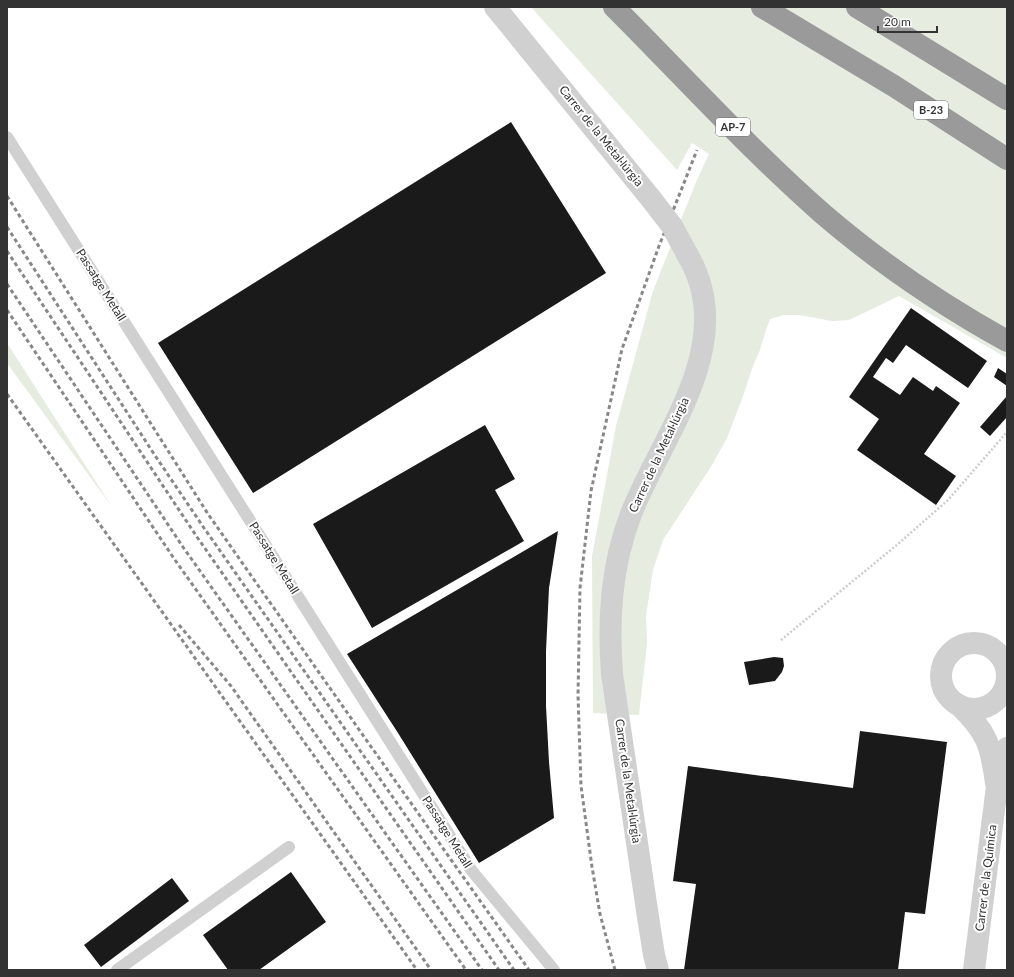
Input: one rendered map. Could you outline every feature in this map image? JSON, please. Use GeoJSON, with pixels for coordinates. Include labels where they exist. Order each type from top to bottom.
{"type":"FeatureCollection","features":[{"type":"Feature","properties":{"kind":"highway","name":"AP-7"},"geometry":{"type":"LineString","coordinates":[[614,7],[780,174],[824,214],[895,271],[934,298],[1007,341]]}},
{"type":"Feature","properties":{"kind":"highway","name":"B-23"},"geometry":{"type":"LineString","coordinates":[[762,7],[894,86],[1007,159]]}},
{"type":"Feature","properties":{"kind":"highway"},"geometry":{"type":"LineString","coordinates":[[857,7],[1007,99]]}},
{"type":"Feature","properties":{"kind":"street","name":"Carrer de la Metal·lúrgia"},"geometry":{"type":"LineString","coordinates":[[494,7],[672,226],[688,254],[701,288],[704,327],[701,353],[692,384],[641,490],[627,526],[617,559],[612,587],[610,615],[612,674],[649,924],[658,970]]}},
{"type":"Feature","properties":{"kind":"street"},"geometry":{"type":"LineString","coordinates":[[1007,682],[1003,692],[997,700],[988,706],[979,709],[968,708],[958,705],[950,699],[944,689],[941,678],[942,667],[947,657],[954,649],[965,644],[976,643],[987,645],[1003,660],[1007,671],[1007,682],[1007,691]]}},
{"type":"Feature","properties":{"kind":"street","name":"Carrer de la Química"},"geometry":{"type":"LineString","coordinates":[[958,705],[972,718],[989,745],[997,786]]}},
{"type":"Feature","properties":{"kind":"street","name":"Carrer de la Química"},"geometry":{"type":"LineString","coordinates":[[974,970],[997,786],[1006,758],[1007,748]]}},
{"type":"Feature","properties":{"kind":"lane","name":"Passatge Metall"},"geometry":{"type":"LineString","coordinates":[[7,137],[472,871],[554,970]]}},
{"type":"Feature","properties":{"kind":"lane"},"geometry":{"type":"LineString","coordinates":[[117,970],[289,847]]}},
{"type":"Feature","properties":{"kind":"path"},"geometry":{"type":"LineString","coordinates":[[781,640],[898,544],[948,500],[1007,432]]}},
{"type":"Feature","properties":{"kind":"shaded area"},"geometry":{"type":"Polygon","coordinates":[[[531,7],[1007,7],[1007,358],[899,296],[849,320],[832,321],[799,315],[784,315],[770,319],[727,438],[712,465],[663,540],[653,570],[646,616],[647,644],[639,715],[593,713],[592,556],[616,426],[653,291],[696,182],[709,154],[692,143],[677,170],[531,7]]]}},
{"type":"Feature","properties":{"kind":"shaded area"},"geometry":{"type":"Polygon","coordinates":[[[7,343],[112,507],[7,363],[7,343]]]}},
{"type":"Feature","properties":{"kind":"building"},"geometry":{"type":"Polygon","coordinates":[[[511,122],[606,273],[253,493],[158,343],[511,122]]]}},
{"type":"Feature","properties":{"kind":"building"},"geometry":{"type":"Polygon","coordinates":[[[911,308],[987,361],[968,388],[906,345],[893,363],[886,358],[873,377],[900,395],[913,377],[933,391],[936,386],[960,403],[924,454],[956,476],[936,505],[857,450],[879,419],[849,397],[911,308]]]}},
{"type":"Feature","properties":{"kind":"building"},"geometry":{"type":"Polygon","coordinates":[[[998,368],[1007,374],[1007,386],[994,377],[998,368]]]}},
{"type":"Feature","properties":{"kind":"building"},"geometry":{"type":"Polygon","coordinates":[[[1007,396],[1007,417],[990,436],[980,427],[1007,396]]]}},
{"type":"Feature","properties":{"kind":"building"},"geometry":{"type":"Polygon","coordinates":[[[485,425],[515,479],[495,490],[524,541],[372,628],[313,524],[485,425]]]}},
{"type":"Feature","properties":{"kind":"building"},"geometry":{"type":"Polygon","coordinates":[[[558,531],[549,588],[546,651],[546,706],[554,818],[479,863],[347,654],[558,531]]]}},
{"type":"Feature","properties":{"kind":"building"},"geometry":{"type":"Polygon","coordinates":[[[774,657],[783,658],[784,666],[782,672],[775,681],[749,685],[744,662],[774,657]]]}},
{"type":"Feature","properties":{"kind":"building"},"geometry":{"type":"Polygon","coordinates":[[[860,731],[947,742],[925,914],[905,912],[898,970],[684,970],[696,884],[673,881],[688,766],[853,788],[860,731]]]}},
{"type":"Feature","properties":{"kind":"building"},"geometry":{"type":"Polygon","coordinates":[[[291,872],[326,922],[259,970],[228,970],[203,935],[291,872]]]}},
{"type":"Feature","properties":{"kind":"building"},"geometry":{"type":"Polygon","coordinates":[[[172,878],[189,901],[101,967],[84,945],[172,878]]]}},
{"type":"Feature","properties":{"kind":"railway"},"geometry":{"type":"LineString","coordinates":[[615,970],[600,914],[581,786],[578,695],[580,588],[591,491],[622,349],[659,246],[697,150]]}},
{"type":"Feature","properties":{"kind":"railway"},"geometry":{"type":"LineString","coordinates":[[7,196],[208,514],[529,970]]}},
{"type":"Feature","properties":{"kind":"railway"},"geometry":{"type":"LineString","coordinates":[[7,227],[152,451],[204,528],[514,970]]}},
{"type":"Feature","properties":{"kind":"railway"},"geometry":{"type":"LineString","coordinates":[[7,251],[197,537],[499,970]]}},
{"type":"Feature","properties":{"kind":"railway"},"geometry":{"type":"LineString","coordinates":[[7,284],[183,547],[482,970]]}},
{"type":"Feature","properties":{"kind":"railway"},"geometry":{"type":"LineString","coordinates":[[7,310],[175,560],[466,970]]}},
{"type":"Feature","properties":{"kind":"railway"},"geometry":{"type":"LineString","coordinates":[[7,394],[417,970]]}},
{"type":"Feature","properties":{"kind":"railway"},"geometry":{"type":"LineString","coordinates":[[179,625],[231,686],[431,970]]}}]}
